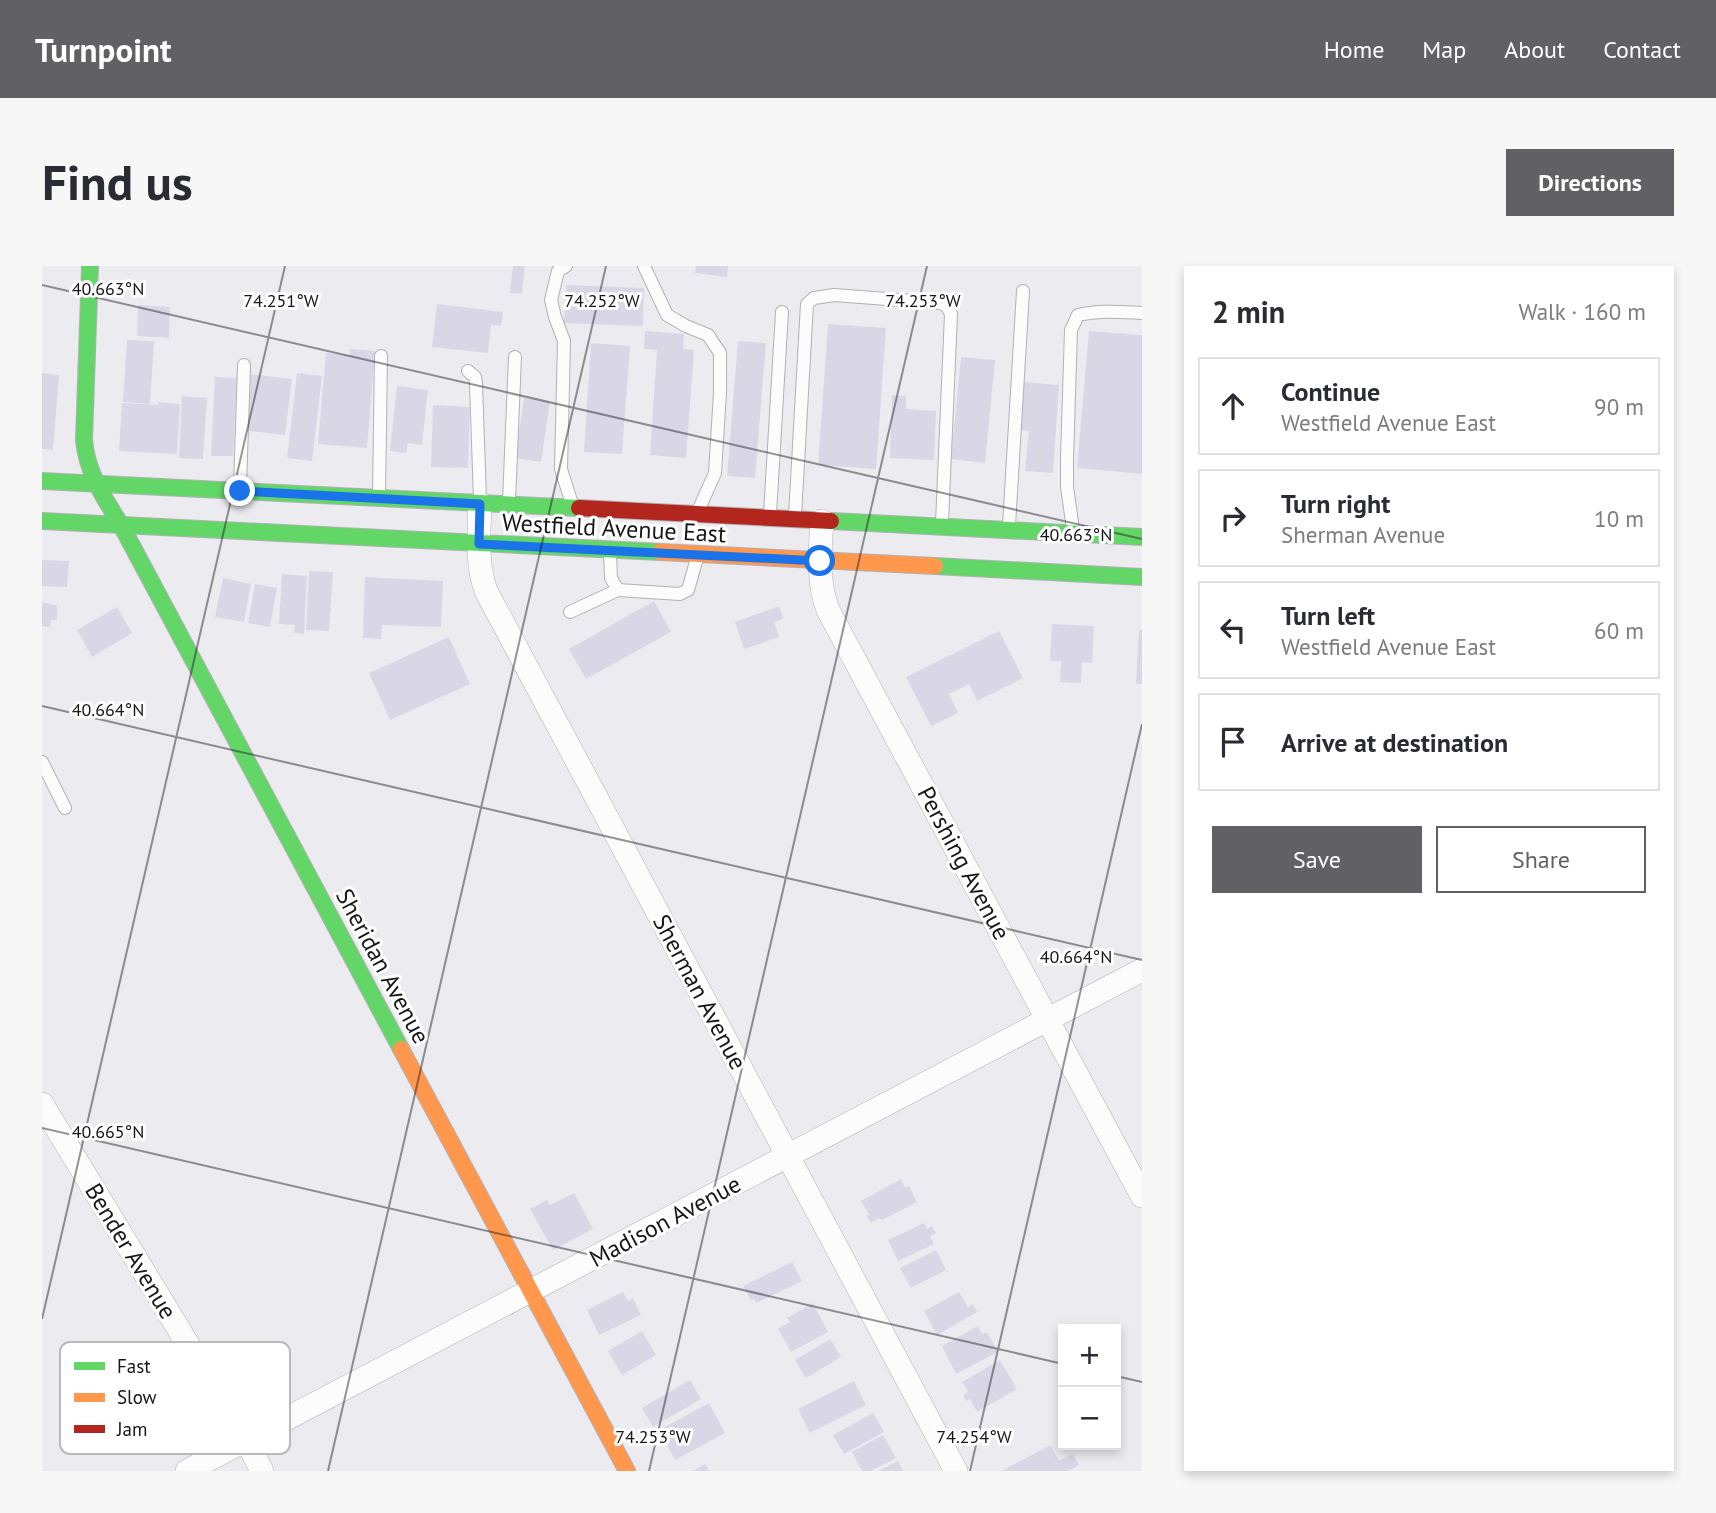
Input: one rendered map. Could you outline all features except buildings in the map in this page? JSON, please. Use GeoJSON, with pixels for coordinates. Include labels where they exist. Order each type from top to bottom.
{"type":"FeatureCollection","features":[{"type":"Feature","properties":{"kind":"main road","name":"Sheridan Avenue"},"geometry":{"type":"LineString","coordinates":[[90,266],[84,452],[86,463],[627,1471]]}},
{"type":"Feature","properties":{"kind":"main road","name":"Westfield Avenue East"},"geometry":{"type":"LineString","coordinates":[[42,481],[1008,530],[1142,577]]}},
{"type":"Feature","properties":{"kind":"main road","name":"Westfield Avenue East"},"geometry":{"type":"LineString","coordinates":[[42,521],[820,561],[1072,553],[1142,537]]}},
{"type":"Feature","properties":{"kind":"street","name":"Sherman Avenue"},"geometry":{"type":"LineString","coordinates":[[480,504],[478,563],[486,591],[956,1471]]}},
{"type":"Feature","properties":{"kind":"street","name":"Pershing Avenue"},"geometry":{"type":"LineString","coordinates":[[822,521],[821,587],[828,610],[1142,1196]]}},
{"type":"Feature","properties":{"kind":"street","name":"Madison Avenue"},"geometry":{"type":"LineString","coordinates":[[290,1417],[1142,970]]}},
{"type":"Feature","properties":{"kind":"street","name":"Bender Avenue"},"geometry":{"type":"LineString","coordinates":[[42,1104],[186,1342]]}},
{"type":"Feature","properties":{"kind":"street","name":"Madison Avenue"},"geometry":{"type":"LineString","coordinates":[[187,1471],[219,1454]]}},
{"type":"Feature","properties":{"kind":"street","name":"Bender Avenue"},"geometry":{"type":"LineString","coordinates":[[253,1454],[262,1471]]}},
{"type":"Feature","properties":{"kind":"lane"},"geometry":{"type":"LineString","coordinates":[[566,266],[558,271],[551,300],[564,341],[561,469],[573,508]]}},
{"type":"Feature","properties":{"kind":"lane"},"geometry":{"type":"LineString","coordinates":[[644,266],[667,315],[708,335],[720,353],[715,473],[696,514]]}},
{"type":"Feature","properties":{"kind":"lane"},"geometry":{"type":"LineString","coordinates":[[1008,530],[1023,291]]}},
{"type":"Feature","properties":{"kind":"lane"},"geometry":{"type":"LineString","coordinates":[[795,519],[807,304],[814,298],[834,295],[940,303],[947,306],[951,314],[942,527]]}},
{"type":"Feature","properties":{"kind":"lane"},"geometry":{"type":"LineString","coordinates":[[1072,553],[1067,459],[1071,330],[1079,315],[1100,311],[1142,313]]}},
{"type":"Feature","properties":{"kind":"lane"},"geometry":{"type":"LineString","coordinates":[[769,518],[782,312]]}},
{"type":"Feature","properties":{"kind":"lane"},"geometry":{"type":"LineString","coordinates":[[379,498],[381,356]]}},
{"type":"Feature","properties":{"kind":"lane"},"geometry":{"type":"LineString","coordinates":[[509,505],[515,357]]}},
{"type":"Feature","properties":{"kind":"lane"},"geometry":{"type":"LineString","coordinates":[[240,491],[244,365]]}},
{"type":"Feature","properties":{"kind":"lane"},"geometry":{"type":"LineString","coordinates":[[468,371],[475,377],[476,383],[480,504]]}},
{"type":"Feature","properties":{"kind":"lane"},"geometry":{"type":"LineString","coordinates":[[610,550],[611,578],[618,590]]}},
{"type":"Feature","properties":{"kind":"lane"},"geometry":{"type":"LineString","coordinates":[[570,612],[618,590],[680,594],[688,590],[698,555]]}},
{"type":"Feature","properties":{"kind":"lane"},"geometry":{"type":"LineString","coordinates":[[42,762],[65,808]]}},
{"type":"Feature","properties":{"kind":"traffic: fast"},"geometry":{"type":"LineString","coordinates":[[90,266],[84,440],[93,474],[401,1049]]}},
{"type":"Feature","properties":{"kind":"traffic: fast"},"geometry":{"type":"LineString","coordinates":[[42,481],[579,508]]}},
{"type":"Feature","properties":{"kind":"traffic: fast"},"geometry":{"type":"LineString","coordinates":[[42,521],[660,552]]}},
{"type":"Feature","properties":{"kind":"traffic: fast"},"geometry":{"type":"LineString","coordinates":[[831,521],[1142,537]]}},
{"type":"Feature","properties":{"kind":"traffic: fast"},"geometry":{"type":"LineString","coordinates":[[935,566],[1142,577]]}},
{"type":"Feature","properties":{"kind":"traffic: slow"},"geometry":{"type":"LineString","coordinates":[[660,552],[935,566]]}},
{"type":"Feature","properties":{"kind":"traffic: slow"},"geometry":{"type":"LineString","coordinates":[[401,1049],[627,1471]]}},
{"type":"Feature","properties":{"kind":"traffic: jam"},"geometry":{"type":"LineString","coordinates":[[579,508],[831,521]]}},
{"type":"Feature","properties":{"kind":"route"},"geometry":{"type":"LineString","coordinates":[[240,491],[480,504],[479,544],[820,561]]}}]}
